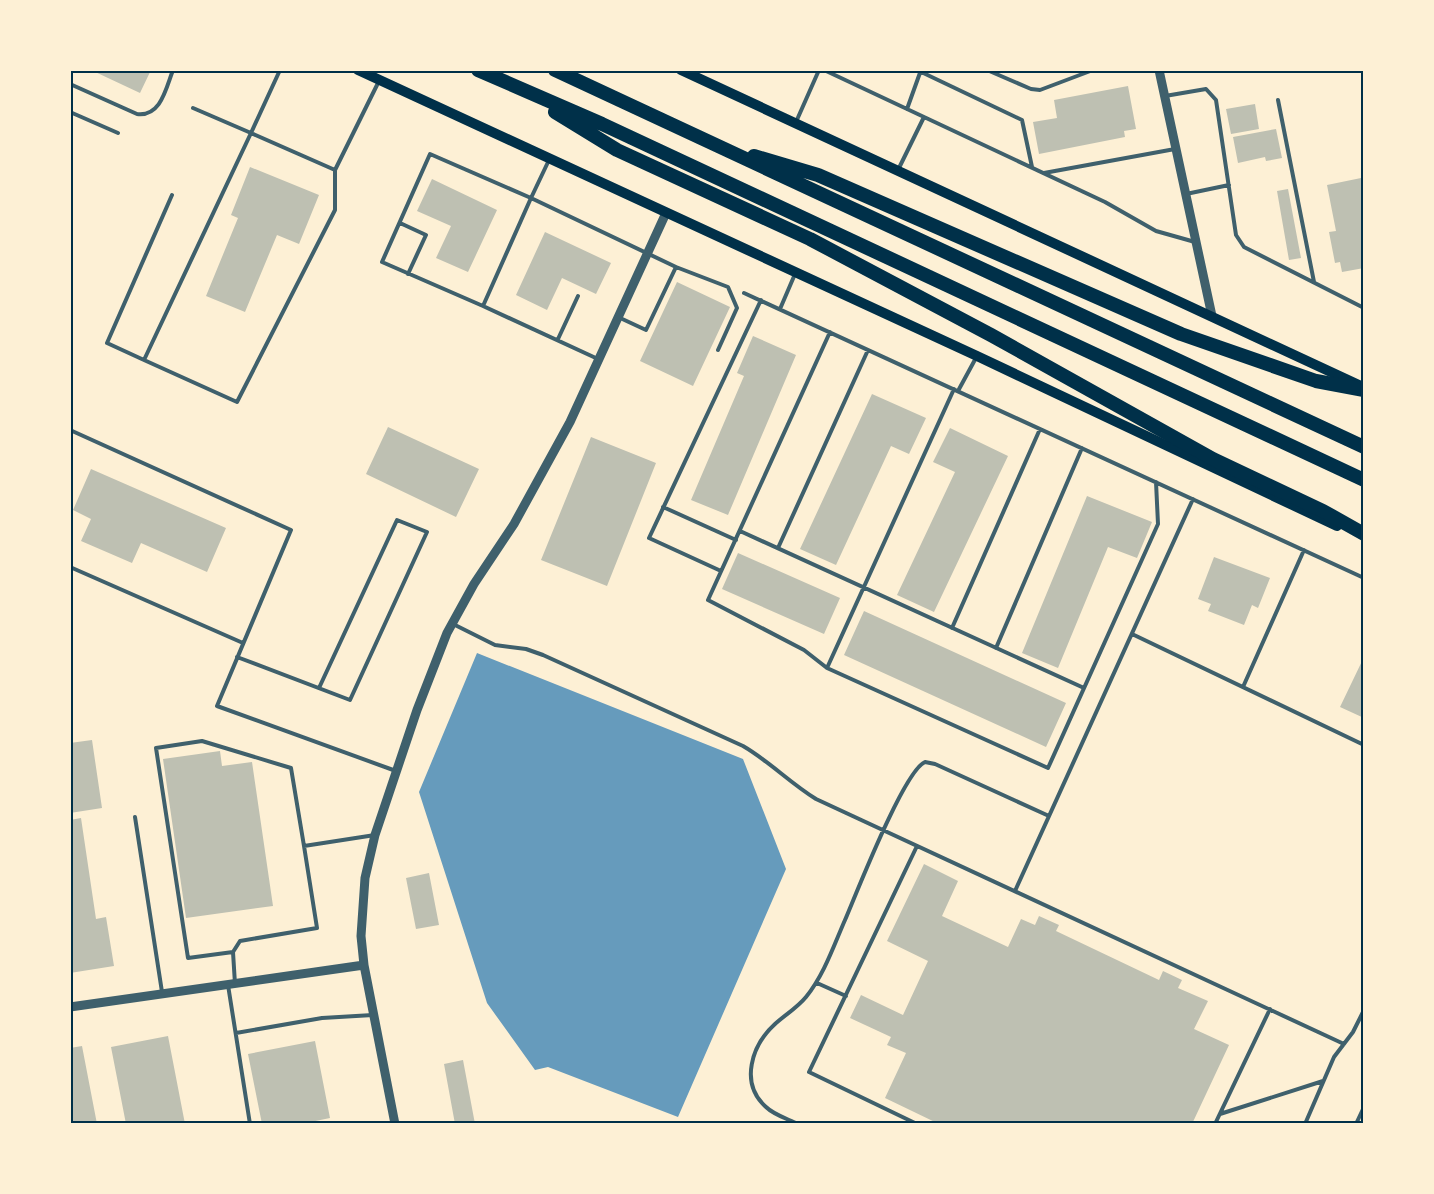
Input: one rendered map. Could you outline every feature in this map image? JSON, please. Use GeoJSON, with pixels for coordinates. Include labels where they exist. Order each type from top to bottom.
{"type":"FeatureCollection","features":[{"type":"Feature","properties":{"kind":"highway"},"geometry":{"type":"LineString","coordinates":[[478,70],[612,129],[1364,480]]}},
{"type":"Feature","properties":{"kind":"highway"},"geometry":{"type":"LineString","coordinates":[[555,70],[1364,447]]}},
{"type":"Feature","properties":{"kind":"highway"},"geometry":{"type":"LineString","coordinates":[[512,86],[617,150],[810,240],[1000,340],[1213,459],[1323,511],[1364,536]]}},
{"type":"Feature","properties":{"kind":"highway"},"geometry":{"type":"LineString","coordinates":[[708,142],[818,175],[1181,334],[1316,381],[1364,389]]}},
{"type":"Feature","properties":{"kind":"main road"},"geometry":{"type":"LineString","coordinates":[[358,70],[1364,536]]}},
{"type":"Feature","properties":{"kind":"main road"},"geometry":{"type":"LineString","coordinates":[[681,70],[698,74],[796,124],[1212,316],[1364,389]]}},
{"type":"Feature","properties":{"kind":"street"},"geometry":{"type":"LineString","coordinates":[[1159,70],[1212,316]]}},
{"type":"Feature","properties":{"kind":"street"},"geometry":{"type":"LineString","coordinates":[[395,1124],[364,965],[362,906],[365,878],[375,835],[430,676],[452,623],[514,524],[570,422],[666,213]]}},
{"type":"Feature","properties":{"kind":"street"},"geometry":{"type":"LineString","coordinates":[[70,1007],[162,992],[364,965]]}},
{"type":"Feature","properties":{"kind":"lane"},"geometry":{"type":"LineString","coordinates":[[70,84],[137,114],[146,115],[154,111],[160,102],[173,70]]}},
{"type":"Feature","properties":{"kind":"lane"},"geometry":{"type":"LineString","coordinates":[[144,360],[280,70]]}},
{"type":"Feature","properties":{"kind":"lane"},"geometry":{"type":"LineString","coordinates":[[796,124],[819,70]]}},
{"type":"Feature","properties":{"kind":"lane"},"geometry":{"type":"LineString","coordinates":[[824,70],[1105,202],[1156,231],[1196,242]]}},
{"type":"Feature","properties":{"kind":"lane"},"geometry":{"type":"LineString","coordinates":[[987,70],[1031,89],[1040,90],[1093,70]]}},
{"type":"Feature","properties":{"kind":"lane"},"geometry":{"type":"LineString","coordinates":[[907,109],[919,71],[1022,120],[1032,168]]}},
{"type":"Feature","properties":{"kind":"lane"},"geometry":{"type":"LineString","coordinates":[[172,195],[107,343],[237,402],[335,210],[335,170],[379,80]]}},
{"type":"Feature","properties":{"kind":"lane"},"geometry":{"type":"LineString","coordinates":[[1165,97],[1206,89],[1216,100],[1236,235],[1244,247],[1364,308]]}},
{"type":"Feature","properties":{"kind":"lane"},"geometry":{"type":"LineString","coordinates":[[1278,100],[1314,282]]}},
{"type":"Feature","properties":{"kind":"lane"},"geometry":{"type":"LineString","coordinates":[[193,108],[335,170]]}},
{"type":"Feature","properties":{"kind":"lane"},"geometry":{"type":"LineString","coordinates":[[70,111],[118,133]]}},
{"type":"Feature","properties":{"kind":"lane"},"geometry":{"type":"LineString","coordinates":[[898,171],[924,117]]}},
{"type":"Feature","properties":{"kind":"lane"},"geometry":{"type":"LineString","coordinates":[[1043,173],[1176,149]]}},
{"type":"Feature","properties":{"kind":"lane"},"geometry":{"type":"LineString","coordinates":[[599,359],[382,262],[430,154],[531,198],[676,267],[728,287],[737,308],[718,351]]}},
{"type":"Feature","properties":{"kind":"lane"},"geometry":{"type":"LineString","coordinates":[[483,306],[549,159]]}},
{"type":"Feature","properties":{"kind":"lane"},"geometry":{"type":"LineString","coordinates":[[1186,194],[1229,185]]}},
{"type":"Feature","properties":{"kind":"lane"},"geometry":{"type":"LineString","coordinates":[[400,223],[426,235],[408,274]]}},
{"type":"Feature","properties":{"kind":"lane"},"geometry":{"type":"LineString","coordinates":[[618,317],[646,330],[676,267]]}},
{"type":"Feature","properties":{"kind":"lane"},"geometry":{"type":"LineString","coordinates":[[780,309],[796,272]]}},
{"type":"Feature","properties":{"kind":"lane"},"geometry":{"type":"LineString","coordinates":[[744,293],[1364,578]]}},
{"type":"Feature","properties":{"kind":"lane"},"geometry":{"type":"LineString","coordinates":[[558,340],[578,296]]}},
{"type":"Feature","properties":{"kind":"lane"},"geometry":{"type":"LineString","coordinates":[[721,571],[649,538],[761,300]]}},
{"type":"Feature","properties":{"kind":"lane"},"geometry":{"type":"LineString","coordinates":[[830,332],[708,600],[804,650],[827,668],[1048,768],[1158,524],[1156,482]]}},
{"type":"Feature","properties":{"kind":"lane"},"geometry":{"type":"LineString","coordinates":[[778,548],[868,350]]}},
{"type":"Feature","properties":{"kind":"lane"},"geometry":{"type":"LineString","coordinates":[[827,668],[956,390],[977,356]]}},
{"type":"Feature","properties":{"kind":"lane"},"geometry":{"type":"LineString","coordinates":[[952,628],[1041,429]]}},
{"type":"Feature","properties":{"kind":"lane"},"geometry":{"type":"LineString","coordinates":[[70,430],[291,530],[217,706],[397,772]]}},
{"type":"Feature","properties":{"kind":"lane"},"geometry":{"type":"LineString","coordinates":[[996,648],[1082,448]]}},
{"type":"Feature","properties":{"kind":"lane"},"geometry":{"type":"LineString","coordinates":[[1015,891],[1193,499]]}},
{"type":"Feature","properties":{"kind":"lane"},"geometry":{"type":"LineString","coordinates":[[663,507],[736,540]]}},
{"type":"Feature","properties":{"kind":"lane"},"geometry":{"type":"LineString","coordinates":[[237,657],[350,700],[427,532],[397,520],[319,688]]}},
{"type":"Feature","properties":{"kind":"lane"},"geometry":{"type":"LineString","coordinates":[[740,531],[1084,688]]}},
{"type":"Feature","properties":{"kind":"lane"},"geometry":{"type":"LineString","coordinates":[[1243,687],[1304,550]]}},
{"type":"Feature","properties":{"kind":"lane"},"geometry":{"type":"LineString","coordinates":[[70,567],[243,643]]}},
{"type":"Feature","properties":{"kind":"lane"},"geometry":{"type":"LineString","coordinates":[[452,623],[495,645],[526,649],[543,655],[743,746],[816,799],[1344,1044]]}},
{"type":"Feature","properties":{"kind":"lane"},"geometry":{"type":"LineString","coordinates":[[1132,634],[1364,745]]}},
{"type":"Feature","properties":{"kind":"lane"},"geometry":{"type":"LineString","coordinates":[[233,952],[188,958],[156,748],[202,741],[291,768],[317,928],[240,941],[233,952],[232,984],[236,1033],[250,1124]]}},
{"type":"Feature","properties":{"kind":"lane"},"geometry":{"type":"LineString","coordinates":[[798,1124],[767,1109],[756,1097],[750,1084],[751,1066],[764,1035],[796,1008],[817,983],[885,830],[914,771],[925,762],[951,771],[1049,816]]}},
{"type":"Feature","properties":{"kind":"lane"},"geometry":{"type":"LineString","coordinates":[[135,818],[162,992]]}},
{"type":"Feature","properties":{"kind":"lane"},"geometry":{"type":"LineString","coordinates":[[304,846],[375,835]]}},
{"type":"Feature","properties":{"kind":"lane"},"geometry":{"type":"LineString","coordinates":[[917,846],[809,1072],[917,1124]]}},
{"type":"Feature","properties":{"kind":"lane"},"geometry":{"type":"LineString","coordinates":[[817,983],[846,996]]}},
{"type":"Feature","properties":{"kind":"lane"},"geometry":{"type":"LineString","coordinates":[[1215,1124],[1270,1010]]}},
{"type":"Feature","properties":{"kind":"lane"},"geometry":{"type":"LineString","coordinates":[[1305,1124],[1324,1080],[1364,1010]]}},
{"type":"Feature","properties":{"kind":"lane"},"geometry":{"type":"LineString","coordinates":[[236,1033],[322,1018],[374,1015]]}},
{"type":"Feature","properties":{"kind":"lane"},"geometry":{"type":"LineString","coordinates":[[1220,1114],[1324,1080]]}},
{"type":"Feature","properties":{"kind":"lane"},"geometry":{"type":"LineString","coordinates":[[1356,1124],[1364,1107]]}},
{"type":"Feature","properties":{"kind":"water"},"geometry":{"type":"Polygon","coordinates":[[[477,653],[743,759],[786,869],[678,1117],[548,1067],[535,1070],[487,1003],[419,792],[477,653]]]}},
{"type":"Feature","properties":{"kind":"building"},"geometry":{"type":"Polygon","coordinates":[[[91,70],[151,70],[140,93],[91,70]]]}},
{"type":"Feature","properties":{"kind":"building"},"geometry":{"type":"Polygon","coordinates":[[[1128,86],[1136,129],[1124,131],[1125,137],[1039,154],[1033,122],[1057,118],[1054,100],[1128,86]]]}},
{"type":"Feature","properties":{"kind":"building"},"geometry":{"type":"Polygon","coordinates":[[[1255,104],[1259,129],[1231,134],[1226,109],[1255,104]]]}},
{"type":"Feature","properties":{"kind":"building"},"geometry":{"type":"Polygon","coordinates":[[[1276,129],[1282,158],[1266,161],[1265,157],[1238,163],[1233,137],[1276,129]]]}},
{"type":"Feature","properties":{"kind":"building"},"geometry":{"type":"Polygon","coordinates":[[[250,167],[319,195],[299,244],[277,235],[245,312],[206,296],[238,218],[231,215],[250,167]]]}},
{"type":"Feature","properties":{"kind":"building"},"geometry":{"type":"Polygon","coordinates":[[[1361,178],[1364,268],[1342,272],[1340,262],[1335,263],[1329,232],[1336,231],[1327,185],[1361,178]]]}},
{"type":"Feature","properties":{"kind":"building"},"geometry":{"type":"Polygon","coordinates":[[[432,179],[497,210],[468,272],[436,258],[451,226],[417,211],[432,179]]]}},
{"type":"Feature","properties":{"kind":"building"},"geometry":{"type":"Polygon","coordinates":[[[1288,189],[1301,258],[1289,260],[1277,191],[1288,189]]]}},
{"type":"Feature","properties":{"kind":"building"},"geometry":{"type":"Polygon","coordinates":[[[545,232],[611,263],[596,294],[562,278],[547,310],[516,295],[545,232]]]}},
{"type":"Feature","properties":{"kind":"building"},"geometry":{"type":"Polygon","coordinates":[[[677,282],[730,307],[693,386],[640,361],[677,282]]]}},
{"type":"Feature","properties":{"kind":"building"},"geometry":{"type":"Polygon","coordinates":[[[753,336],[796,355],[728,515],[691,500],[744,376],[737,373],[753,336]]]}},
{"type":"Feature","properties":{"kind":"building"},"geometry":{"type":"Polygon","coordinates":[[[872,394],[926,418],[909,454],[891,446],[836,565],[800,549],[872,394]]]}},
{"type":"Feature","properties":{"kind":"building"},"geometry":{"type":"Polygon","coordinates":[[[388,427],[479,469],[456,517],[366,474],[388,427]]]}},
{"type":"Feature","properties":{"kind":"building"},"geometry":{"type":"Polygon","coordinates":[[[950,428],[1008,456],[934,612],[897,595],[955,472],[933,462],[950,428]]]}},
{"type":"Feature","properties":{"kind":"building"},"geometry":{"type":"Polygon","coordinates":[[[591,437],[656,463],[607,586],[541,560],[591,437]]]}},
{"type":"Feature","properties":{"kind":"building"},"geometry":{"type":"Polygon","coordinates":[[[91,469],[226,528],[207,572],[141,543],[132,563],[81,541],[91,519],[73,510],[91,469]]]}},
{"type":"Feature","properties":{"kind":"building"},"geometry":{"type":"Polygon","coordinates":[[[1087,496],[1152,522],[1137,558],[1108,547],[1058,668],[1022,653],[1087,496]]]}},
{"type":"Feature","properties":{"kind":"building"},"geometry":{"type":"Polygon","coordinates":[[[738,553],[840,598],[824,634],[722,589],[738,553]]]}},
{"type":"Feature","properties":{"kind":"building"},"geometry":{"type":"Polygon","coordinates":[[[1214,557],[1270,578],[1258,608],[1252,605],[1244,625],[1208,611],[1211,604],[1198,599],[1214,557]]]}},
{"type":"Feature","properties":{"kind":"building"},"geometry":{"type":"Polygon","coordinates":[[[864,611],[1066,703],[1046,747],[844,655],[864,611]]]}},
{"type":"Feature","properties":{"kind":"building"},"geometry":{"type":"Polygon","coordinates":[[[1364,657],[1364,718],[1340,707],[1364,657]]]}},
{"type":"Feature","properties":{"kind":"building"},"geometry":{"type":"Polygon","coordinates":[[[92,740],[102,808],[70,813],[70,743],[92,740]]]}},
{"type":"Feature","properties":{"kind":"building"},"geometry":{"type":"Polygon","coordinates":[[[220,751],[222,766],[252,762],[273,906],[186,918],[163,759],[220,751]]]}},
{"type":"Feature","properties":{"kind":"building"},"geometry":{"type":"Polygon","coordinates":[[[81,818],[96,919],[106,917],[114,966],[70,973],[70,820],[81,818]]]}},
{"type":"Feature","properties":{"kind":"building"},"geometry":{"type":"Polygon","coordinates":[[[924,864],[958,881],[942,916],[1008,947],[1021,919],[1035,925],[1039,916],[1059,925],[1056,931],[1159,980],[1163,971],[1182,980],[1178,988],[1208,1001],[1194,1029],[1229,1045],[1192,1124],[939,1124],[885,1098],[906,1053],[887,1045],[891,1037],[850,1018],[861,995],[903,1015],[928,961],[887,941],[924,864]]]}},
{"type":"Feature","properties":{"kind":"building"},"geometry":{"type":"Polygon","coordinates":[[[429,873],[439,925],[416,929],[406,878],[429,873]]]}},
{"type":"Feature","properties":{"kind":"building"},"geometry":{"type":"Polygon","coordinates":[[[168,1036],[185,1124],[126,1124],[111,1047],[168,1036]]]}},
{"type":"Feature","properties":{"kind":"building"},"geometry":{"type":"Polygon","coordinates":[[[315,1041],[330,1118],[301,1124],[262,1124],[248,1054],[315,1041]]]}},
{"type":"Feature","properties":{"kind":"building"},"geometry":{"type":"Polygon","coordinates":[[[82,1046],[97,1124],[70,1124],[70,1048],[82,1046]]]}},
{"type":"Feature","properties":{"kind":"building"},"geometry":{"type":"Polygon","coordinates":[[[463,1060],[475,1124],[455,1124],[444,1064],[463,1060]]]}}]}
